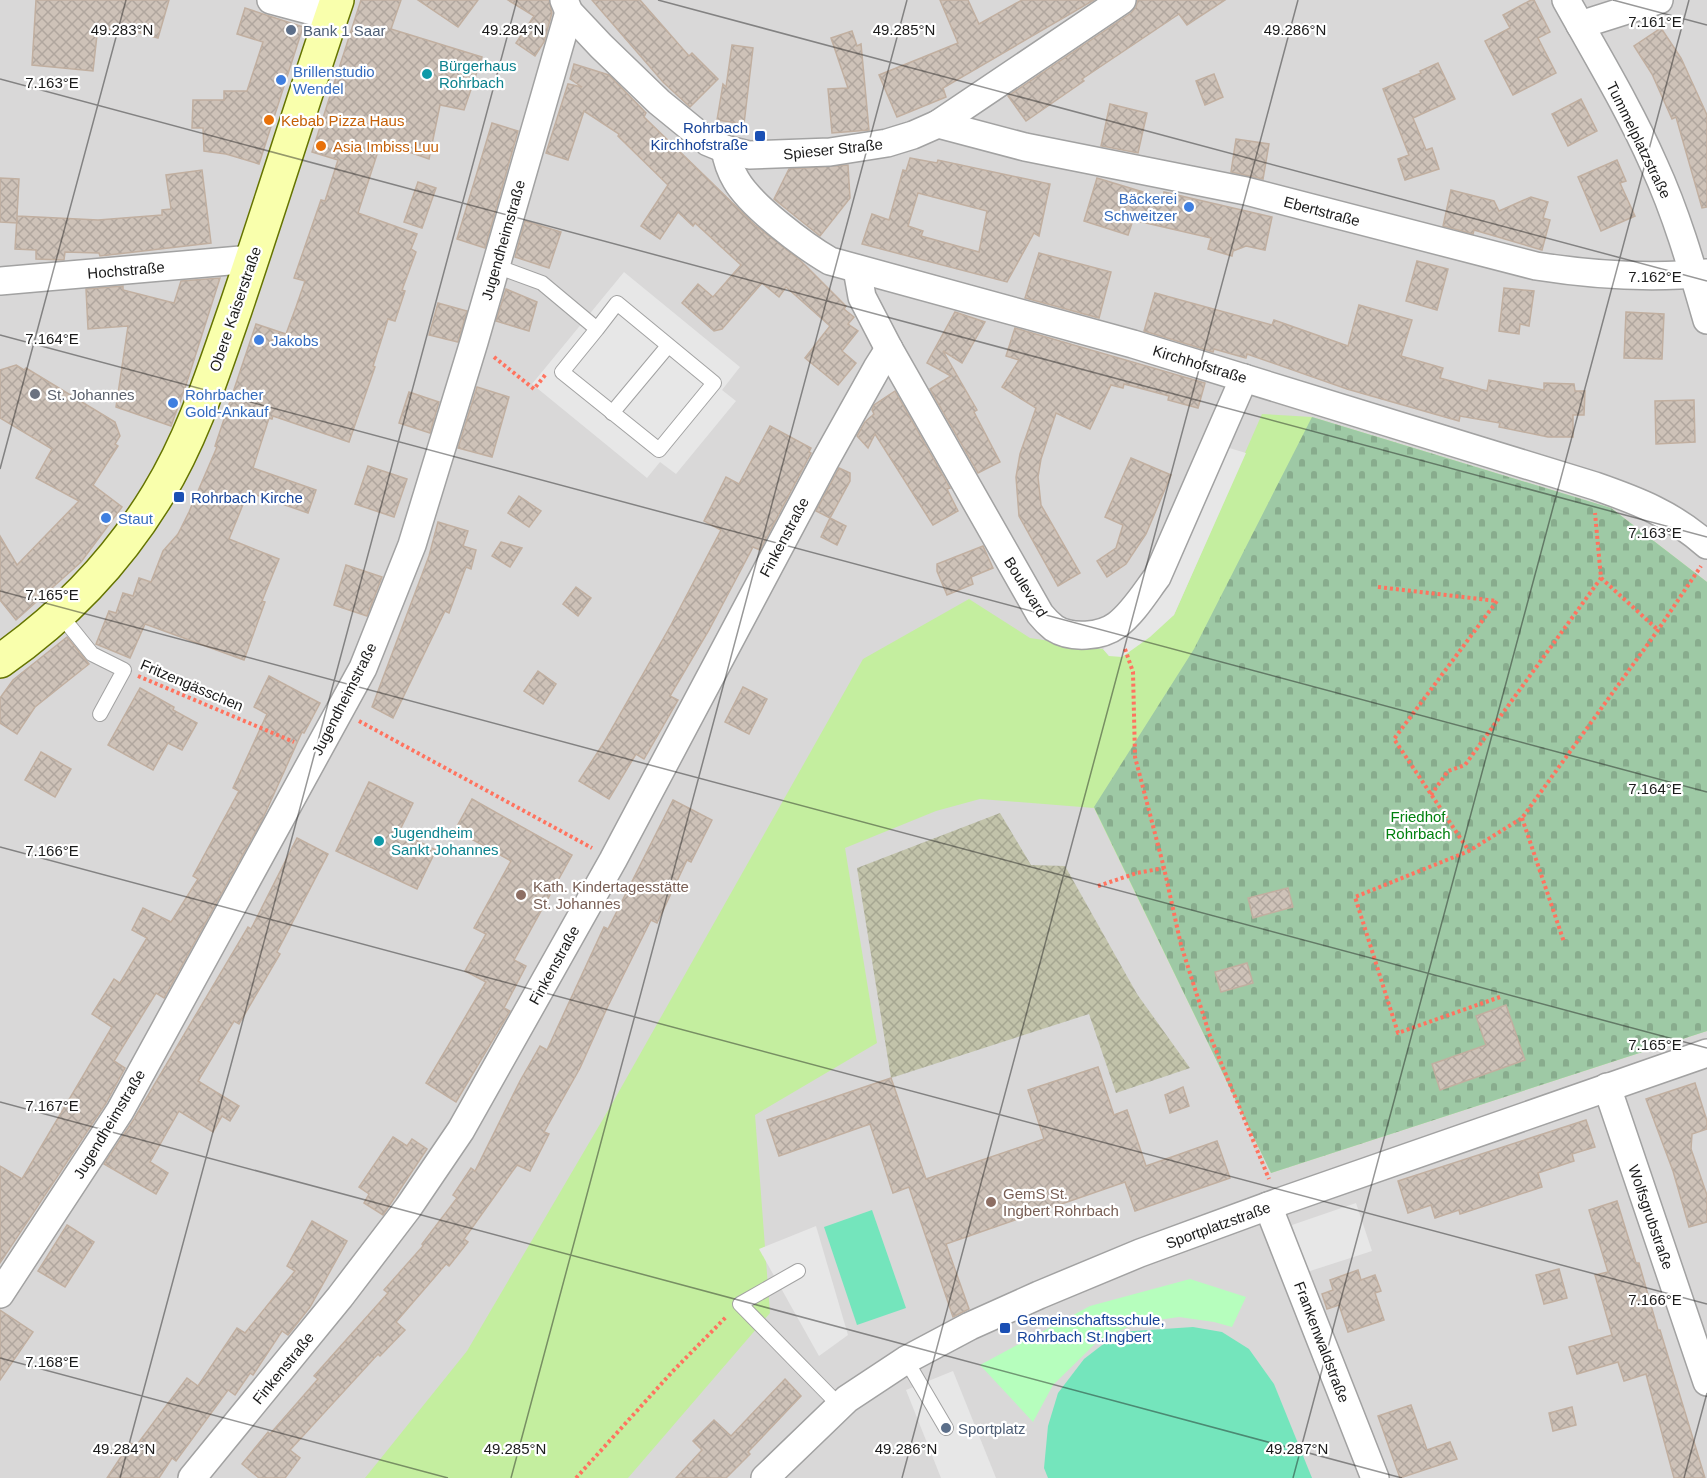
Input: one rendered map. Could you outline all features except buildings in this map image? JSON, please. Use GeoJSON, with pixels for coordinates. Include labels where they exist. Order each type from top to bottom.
{"type":"FeatureCollection","features":[{"type":"Feature","properties":{"kind":"main road","name":"Obere Kaiserstraße"},"geometry":{"type":"LineString","coordinates":[[0,661],[59,613],[89,585],[126,541],[159,494],[180,455],[207,391],[334,8]]}},
{"type":"Feature","properties":{"kind":"street"},"geometry":{"type":"LineString","coordinates":[[271,0],[334,8]]}},
{"type":"Feature","properties":{"kind":"street","name":"Spieser Straße"},"geometry":{"type":"LineString","coordinates":[[566,6],[601,46],[658,102],[708,142],[749,155],[830,152],[887,144],[914,135],[938,124],[1122,0]]}},
{"type":"Feature","properties":{"kind":"street","name":"Tummelplatzstraße"},"geometry":{"type":"LineString","coordinates":[[1566,0],[1655,166],[1700,274],[1707,320]]}},
{"type":"Feature","properties":{"kind":"street"},"geometry":{"type":"LineString","coordinates":[[1580,25],[1659,0]]}},
{"type":"Feature","properties":{"kind":"street","name":"Jugendheimstraße"},"geometry":{"type":"LineString","coordinates":[[0,1294],[120,1111],[363,668],[405,565],[474,342],[566,6]]}},
{"type":"Feature","properties":{"kind":"street","name":"Ebertstraße"},"geometry":{"type":"LineString","coordinates":[[938,124],[1025,147],[1246,191],[1536,266],[1581,273],[1634,276],[1700,274]]}},
{"type":"Feature","properties":{"kind":"street","name":"Kirchhofstraße"},"geometry":{"type":"LineString","coordinates":[[725,149],[728,164],[737,182],[755,203],[808,249],[830,261],[1021,313],[1244,378],[1595,486],[1659,510],[1688,527],[1704,555]]}},
{"type":"Feature","properties":{"kind":"street","name":"Hochstraße"},"geometry":{"type":"LineString","coordinates":[[0,281],[252,260]]}},
{"type":"Feature","properties":{"kind":"street","name":"Boulevard"},"geometry":{"type":"LineString","coordinates":[[857,270],[862,297],[889,349],[1040,614],[1054,628],[1072,634],[1095,635],[1117,626]]}},
{"type":"Feature","properties":{"kind":"street","name":"Finkenstraße"},"geometry":{"type":"LineString","coordinates":[[192,1478],[340,1297],[408,1208],[461,1130],[613,860],[825,461],[889,349]]}},
{"type":"Feature","properties":{"kind":"street"},"geometry":{"type":"LineString","coordinates":[[1117,626],[1157,577],[1244,378]]}},
{"type":"Feature","properties":{"kind":"street","name":"Sportplatzstraße"},"geometry":{"type":"LineString","coordinates":[[765,1478],[789,1468],[847,1399],[906,1360],[970,1326],[1140,1253],[1707,1053]]}},
{"type":"Feature","properties":{"kind":"street","name":"Wolfsgrubstraße"},"geometry":{"type":"LineString","coordinates":[[1607,1087],[1707,1382]]}},
{"type":"Feature","properties":{"kind":"street","name":"Frankenwaldstraße"},"geometry":{"type":"LineString","coordinates":[[1274,1204],[1375,1478]]}},
{"type":"Feature","properties":{"kind":"lane"},"geometry":{"type":"LineString","coordinates":[[496,266],[542,283],[597,329]]}},
{"type":"Feature","properties":{"kind":"lane"},"geometry":{"type":"LineString","coordinates":[[617,303],[668,346],[714,383],[659,450],[562,372],[617,303]]}},
{"type":"Feature","properties":{"kind":"lane"},"geometry":{"type":"LineString","coordinates":[[612,413],[668,346]]}},
{"type":"Feature","properties":{"kind":"lane"},"geometry":{"type":"LineString","coordinates":[[59,613],[92,654],[124,670],[100,714]]}},
{"type":"Feature","properties":{"kind":"lane"},"geometry":{"type":"LineString","coordinates":[[798,1271],[740,1304],[840,1406]]}},
{"type":"Feature","properties":{"kind":"lane"},"geometry":{"type":"LineString","coordinates":[[906,1360],[946,1428]]}},
{"type":"Feature","properties":{"kind":"path"},"geometry":{"type":"LineString","coordinates":[[474,342],[534,388],[546,374],[562,372]]}},
{"type":"Feature","properties":{"kind":"path"},"geometry":{"type":"LineString","coordinates":[[1431,795],[1448,771],[1465,765],[1601,578],[1594,503]]}},
{"type":"Feature","properties":{"kind":"path"},"geometry":{"type":"LineString","coordinates":[[1500,997],[1398,1033],[1355,897],[1469,851],[1522,819],[1658,630],[1704,555]]}},
{"type":"Feature","properties":{"kind":"path"},"geometry":{"type":"LineString","coordinates":[[1601,578],[1658,630]]}},
{"type":"Feature","properties":{"kind":"path"},"geometry":{"type":"LineString","coordinates":[[1378,587],[1497,601],[1394,739],[1469,851]]}},
{"type":"Feature","properties":{"kind":"path"},"geometry":{"type":"LineString","coordinates":[[1117,626],[1133,672],[1135,757],[1181,945],[1210,1036],[1274,1204]]}},
{"type":"Feature","properties":{"kind":"path","name":"Fritzengässchen"},"geometry":{"type":"LineString","coordinates":[[124,670],[300,745]]}},
{"type":"Feature","properties":{"kind":"path"},"geometry":{"type":"LineString","coordinates":[[340,711],[599,852]]}},
{"type":"Feature","properties":{"kind":"path"},"geometry":{"type":"LineString","coordinates":[[1522,819],[1564,942]]}},
{"type":"Feature","properties":{"kind":"path"},"geometry":{"type":"LineString","coordinates":[[1098,886],[1137,873],[1164,868]]}},
{"type":"Feature","properties":{"kind":"path"},"geometry":{"type":"LineString","coordinates":[[576,1478],[673,1371],[740,1304]]}},
{"type":"Feature","properties":{"kind":"shaded area"},"geometry":{"type":"Polygon","coordinates":[[[0,0],[1707,0],[1707,1478],[0,1478],[0,0]]]}},
{"type":"Feature","properties":{"kind":"shaded area"},"geometry":{"type":"Polygon","coordinates":[[[624,272],[740,367],[722,390],[736,401],[676,474],[660,462],[647,478],[532,384],[624,272]]]}},
{"type":"Feature","properties":{"kind":"shaded area"},"geometry":{"type":"Polygon","coordinates":[[[1226,447],[1246,453],[1174,615],[1150,637],[1122,657],[1109,656],[1103,649],[1126,635],[1142,619],[1226,447]]]}},
{"type":"Feature","properties":{"kind":"shaded area"},"geometry":{"type":"Polygon","coordinates":[[[1000,813],[1031,865],[1065,866],[1137,994],[1190,1068],[1116,1093],[1089,1014],[891,1078],[857,868],[1000,813]]]}},
{"type":"Feature","properties":{"kind":"shaded area"},"geometry":{"type":"Polygon","coordinates":[[[1356,1203],[1372,1251],[1307,1272],[1292,1225],[1356,1203]]]}},
{"type":"Feature","properties":{"kind":"shaded area"},"geometry":{"type":"Polygon","coordinates":[[[816,1226],[848,1335],[819,1356],[759,1249],[816,1226]]]}},
{"type":"Feature","properties":{"kind":"shaded area"},"geometry":{"type":"Polygon","coordinates":[[[953,1371],[996,1478],[941,1478],[906,1390],[953,1371]]]}},
{"type":"Feature","properties":{"kind":"green space","name":"Friedhof Rohrbach"},"geometry":{"type":"Polygon","coordinates":[[[1262,414],[1312,417],[1611,508],[1707,582],[1707,1031],[1271,1173],[1094,808],[980,799],[936,811],[845,848],[877,1043],[755,1115],[770,1313],[628,1478],[365,1478],[467,1351],[613,1102],[863,659],[969,599],[1030,638],[1103,649],[1109,656],[1174,615],[1262,414]]]}},
{"type":"Feature","properties":{"kind":"green space","name":"Friedhof Rohrbach"},"geometry":{"type":"Polygon","coordinates":[[[1312,417],[1611,508],[1707,582],[1707,1031],[1271,1173],[1094,807],[1194,649],[1312,417]]]}},
{"type":"Feature","properties":{"kind":"green space"},"geometry":{"type":"Polygon","coordinates":[[[872,1210],[906,1308],[857,1325],[824,1227],[872,1210]]]}},
{"type":"Feature","properties":{"kind":"green space"},"geometry":{"type":"Polygon","coordinates":[[[1190,1279],[1246,1297],[1232,1327],[1179,1317],[1137,1323],[1100,1339],[1053,1385],[1033,1422],[980,1365],[1090,1306],[1190,1279]]]}},
{"type":"Feature","properties":{"kind":"green space"},"geometry":{"type":"Polygon","coordinates":[[[1193,1327],[1222,1332],[1249,1349],[1274,1384],[1312,1478],[1048,1478],[1044,1468],[1048,1426],[1058,1393],[1084,1359],[1119,1332],[1193,1327]]]}},
{"type":"Feature","properties":{"kind":"place","name":"Bank 1 Saar"},"geometry":{"type":"Point","coordinates":[291,30]}},
{"type":"Feature","properties":{"kind":"place","name":"Bürgerhaus Rohrbach"},"geometry":{"type":"Point","coordinates":[427,74]}},
{"type":"Feature","properties":{"kind":"place","name":"Brillenstudio Wendel"},"geometry":{"type":"Point","coordinates":[281,80]}},
{"type":"Feature","properties":{"kind":"place","name":"Kebab Pizza Haus"},"geometry":{"type":"Point","coordinates":[269,120]}},
{"type":"Feature","properties":{"kind":"place","name":"Rohrbach Kirchhofstraße"},"geometry":{"type":"Point","coordinates":[760,136]}},
{"type":"Feature","properties":{"kind":"place","name":"Asia Imbiss Luu"},"geometry":{"type":"Point","coordinates":[321,146]}},
{"type":"Feature","properties":{"kind":"place","name":"Bäckerei Schweitzer"},"geometry":{"type":"Point","coordinates":[1189,207]}},
{"type":"Feature","properties":{"kind":"place","name":"Jakobs"},"geometry":{"type":"Point","coordinates":[259,340]}},
{"type":"Feature","properties":{"kind":"place","name":"St. Johannes"},"geometry":{"type":"Point","coordinates":[35,394]}},
{"type":"Feature","properties":{"kind":"place","name":"Rohrbacher Gold-Ankauf"},"geometry":{"type":"Point","coordinates":[173,403]}},
{"type":"Feature","properties":{"kind":"place","name":"Rohrbach Kirche"},"geometry":{"type":"Point","coordinates":[179,497]}},
{"type":"Feature","properties":{"kind":"place","name":"Staut"},"geometry":{"type":"Point","coordinates":[106,518]}},
{"type":"Feature","properties":{"kind":"place","name":"Jugendheim Sankt Johannes"},"geometry":{"type":"Point","coordinates":[379,841]}},
{"type":"Feature","properties":{"kind":"place","name":"Kath. Kindertagesstätte St. Johannes"},"geometry":{"type":"Point","coordinates":[521,895]}},
{"type":"Feature","properties":{"kind":"place","name":"GemS St. Ingbert Rohrbach"},"geometry":{"type":"Point","coordinates":[991,1202]}},
{"type":"Feature","properties":{"kind":"place","name":"Gemeinschaftsschule, Rohrbach St.Ingbert"},"geometry":{"type":"Point","coordinates":[1005,1328]}},
{"type":"Feature","properties":{"kind":"place","name":"Sportplatz"},"geometry":{"type":"Point","coordinates":[946,1428]}}]}
